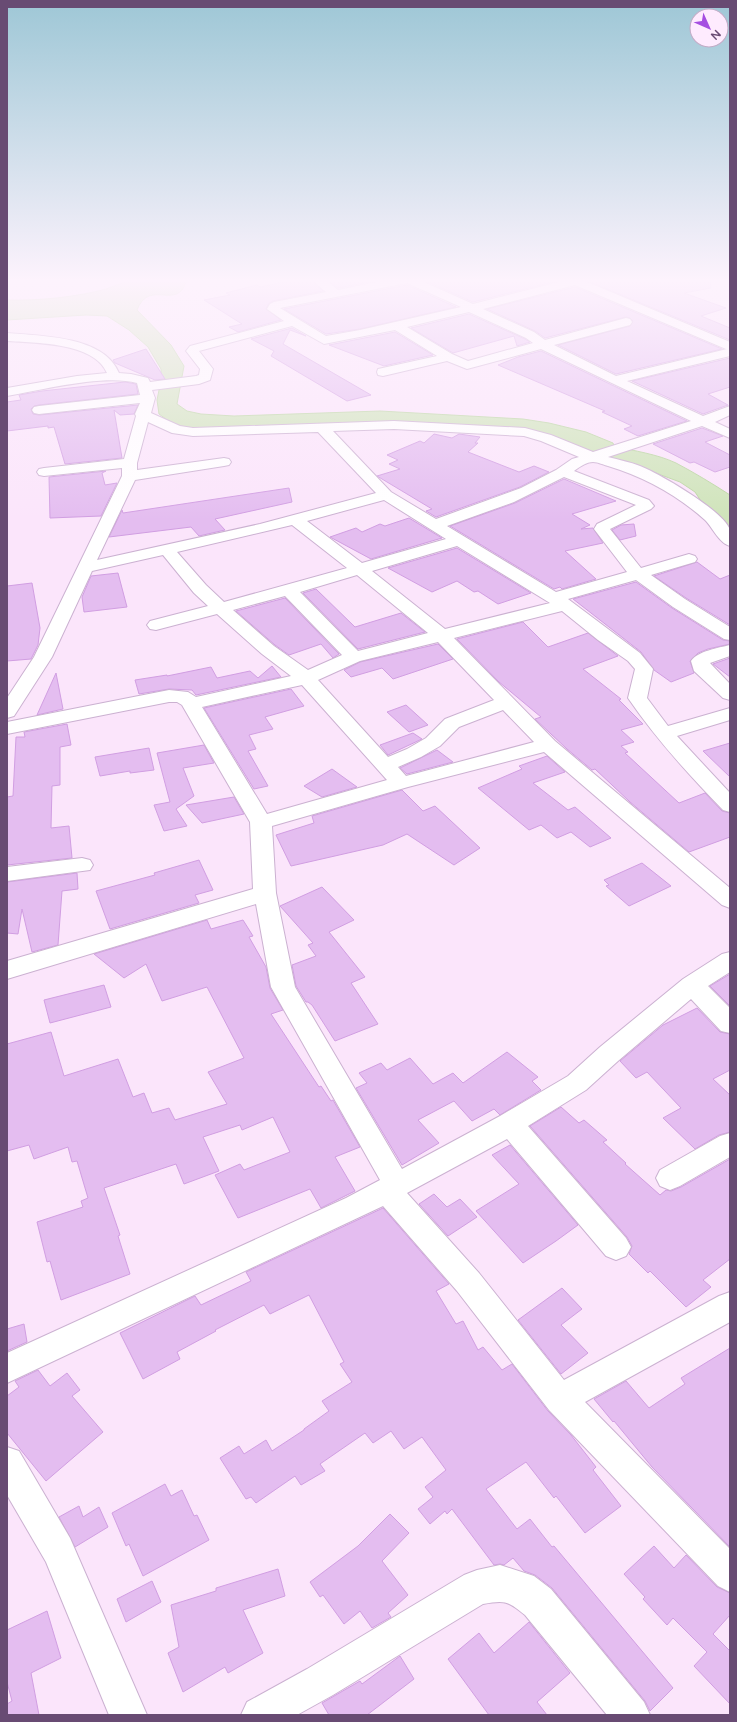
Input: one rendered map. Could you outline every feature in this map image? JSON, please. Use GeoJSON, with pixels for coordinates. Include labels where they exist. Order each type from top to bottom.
{"type":"FeatureCollection","features":[{"type":"Feature","properties":{"kind":"street"},"geometry":{"type":"LineString","coordinates":[[102,359],[108,365],[114,376]]}},
{"type":"Feature","properties":{"kind":"street"},"geometry":{"type":"LineString","coordinates":[[39,410],[147,392],[162,385],[187,382],[202,378],[207,372],[204,364],[199,359]]}},
{"type":"Feature","properties":{"kind":"street"},"geometry":{"type":"LineString","coordinates":[[383,372],[438,359]]}},
{"type":"Feature","properties":{"kind":"street"},"geometry":{"type":"LineString","coordinates":[[453,359],[463,364],[472,364],[489,359]]}},
{"type":"Feature","properties":{"kind":"street"},"geometry":{"type":"LineString","coordinates":[[572,359],[730,434]]}},
{"type":"Feature","properties":{"kind":"street"},"geometry":{"type":"LineString","coordinates":[[614,380],[700,359]]}},
{"type":"Feature","properties":{"kind":"street"},"geometry":{"type":"LineString","coordinates":[[7,392],[114,376],[137,378],[143,381],[147,392],[129,469],[43,657],[7,712]]}},
{"type":"Feature","properties":{"kind":"street"},"geometry":{"type":"LineString","coordinates":[[434,525],[508,500],[564,472],[577,462],[635,442],[704,421],[730,410]]}},
{"type":"Feature","properties":{"kind":"street"},"geometry":{"type":"LineString","coordinates":[[142,414],[177,430],[193,432],[394,425],[524,432],[597,455],[660,481],[706,513],[715,521],[730,541]]}},
{"type":"Feature","properties":{"kind":"street"},"geometry":{"type":"LineString","coordinates":[[322,428],[386,495],[559,602],[634,657],[644,668],[637,698],[664,734],[688,762],[730,805]]}},
{"type":"Feature","properties":{"kind":"street"},"geometry":{"type":"LineString","coordinates":[[44,472],[129,469],[224,462]]}},
{"type":"Feature","properties":{"kind":"street"},"geometry":{"type":"LineString","coordinates":[[564,472],[644,503],[646,506],[603,527],[602,529],[637,573],[679,603],[730,635]]}},
{"type":"Feature","properties":{"kind":"street"},"geometry":{"type":"LineString","coordinates":[[85,568],[294,519],[386,495]]}},
{"type":"Feature","properties":{"kind":"street"},"geometry":{"type":"LineString","coordinates":[[294,519],[361,570],[441,635],[548,744],[730,900]]}},
{"type":"Feature","properties":{"kind":"street"},"geometry":{"type":"LineString","coordinates":[[156,625],[361,570],[459,540]]}},
{"type":"Feature","properties":{"kind":"street"},"geometry":{"type":"LineString","coordinates":[[166,550],[200,589],[220,608],[268,650],[306,678],[401,783]]}},
{"type":"Feature","properties":{"kind":"street"},"geometry":{"type":"LineString","coordinates":[[190,704],[306,678],[354,656],[441,635],[559,602],[637,573],[689,559]]}},
{"type":"Feature","properties":{"kind":"street"},"geometry":{"type":"LineString","coordinates":[[289,590],[354,656]]}},
{"type":"Feature","properties":{"kind":"street"},"geometry":{"type":"LineString","coordinates":[[730,650],[708,657],[700,661],[700,664],[701,667],[730,694]]}},
{"type":"Feature","properties":{"kind":"street"},"geometry":{"type":"LineString","coordinates":[[7,728],[169,696],[181,696],[189,701],[261,822],[265,893],[283,987],[392,1188],[560,1399],[730,1574]]}},
{"type":"Feature","properties":{"kind":"street"},"geometry":{"type":"LineString","coordinates":[[386,765],[414,753],[433,742],[452,723],[507,702]]}},
{"type":"Feature","properties":{"kind":"street"},"geometry":{"type":"LineString","coordinates":[[664,734],[730,714]]}},
{"type":"Feature","properties":{"kind":"street"},"geometry":{"type":"LineString","coordinates":[[261,822],[548,744]]}},
{"type":"Feature","properties":{"kind":"street"},"geometry":{"type":"LineString","coordinates":[[7,874],[82,865]]}},
{"type":"Feature","properties":{"kind":"street"},"geometry":{"type":"LineString","coordinates":[[7,970],[265,893]]}},
{"type":"Feature","properties":{"kind":"street"},"geometry":{"type":"LineString","coordinates":[[7,1368],[356,1207],[510,1124],[577,1083],[609,1054],[692,985],[730,960]]}},
{"type":"Feature","properties":{"kind":"street"},"geometry":{"type":"LineString","coordinates":[[692,985],[730,1024]]}},
{"type":"Feature","properties":{"kind":"street"},"geometry":{"type":"LineString","coordinates":[[510,1124],[616,1247]]}},
{"type":"Feature","properties":{"kind":"street"},"geometry":{"type":"LineString","coordinates":[[670,1178],[730,1144]]}},
{"type":"Feature","properties":{"kind":"street"},"geometry":{"type":"LineString","coordinates":[[560,1399],[730,1306]]}},
{"type":"Feature","properties":{"kind":"street"},"geometry":{"type":"LineString","coordinates":[[7,1463],[58,1550],[128,1715]]}},
{"type":"Feature","properties":{"kind":"street"},"geometry":{"type":"LineString","coordinates":[[260,1715],[320,1682],[477,1588],[500,1583],[521,1589],[538,1602],[631,1715]]}},
{"type":"Feature","properties":{"kind":"shaded area"},"geometry":{"type":"Polygon","coordinates":[[[155,359],[180,359],[184,366],[177,404],[187,411],[201,414],[234,416],[380,411],[523,419],[549,423],[586,432],[613,443],[614,446],[653,455],[676,463],[730,495],[730,533],[705,507],[695,492],[680,482],[653,472],[525,435],[395,423],[186,429],[174,425],[159,414],[157,400],[161,380],[161,369],[155,359]]]}},
{"type":"Feature","properties":{"kind":"building"},"geometry":{"type":"Polygon","coordinates":[[[153,359],[165,379],[155,380],[115,363],[113,360],[153,359]]]}},
{"type":"Feature","properties":{"kind":"building"},"geometry":{"type":"Polygon","coordinates":[[[277,359],[310,359],[371,395],[347,401],[277,359]]]}},
{"type":"Feature","properties":{"kind":"building"},"geometry":{"type":"Polygon","coordinates":[[[367,359],[414,359],[384,366],[367,359]]]}},
{"type":"Feature","properties":{"kind":"building"},"geometry":{"type":"Polygon","coordinates":[[[512,359],[558,359],[687,421],[638,436],[624,429],[632,426],[602,412],[605,411],[498,365],[512,359]]]}},
{"type":"Feature","properties":{"kind":"building"},"geometry":{"type":"Polygon","coordinates":[[[587,359],[678,359],[616,374],[587,359]]]}},
{"type":"Feature","properties":{"kind":"building"},"geometry":{"type":"Polygon","coordinates":[[[724,359],[730,359],[730,387],[708,394],[728,405],[703,414],[632,381],[724,359]]]}},
{"type":"Feature","properties":{"kind":"building"},"geometry":{"type":"Polygon","coordinates":[[[125,382],[136,384],[138,394],[39,405],[34,406],[31,409],[33,414],[39,415],[138,405],[134,414],[120,415],[114,410],[122,458],[65,464],[54,427],[48,428],[48,426],[7,431],[7,402],[21,400],[19,395],[125,382]]]}},
{"type":"Feature","properties":{"kind":"building"},"geometry":{"type":"Polygon","coordinates":[[[702,428],[723,436],[705,442],[730,455],[730,467],[715,472],[694,462],[690,463],[653,444],[702,428]]]}},
{"type":"Feature","properties":{"kind":"building"},"geometry":{"type":"Polygon","coordinates":[[[434,434],[452,438],[459,434],[480,437],[475,443],[478,443],[468,452],[519,472],[534,466],[549,472],[520,487],[436,517],[426,511],[432,509],[377,476],[400,469],[389,464],[398,460],[387,455],[420,441],[424,443],[434,434]]]}},
{"type":"Feature","properties":{"kind":"building"},"geometry":{"type":"Polygon","coordinates":[[[106,471],[102,473],[105,485],[117,483],[101,516],[50,518],[49,477],[106,471]]]}},
{"type":"Feature","properties":{"kind":"building"},"geometry":{"type":"Polygon","coordinates":[[[564,479],[616,501],[572,514],[590,525],[581,529],[593,528],[603,543],[565,551],[596,579],[562,589],[560,587],[554,589],[450,526],[515,503],[564,479]]]}},
{"type":"Feature","properties":{"kind":"building"},"geometry":{"type":"Polygon","coordinates":[[[289,488],[292,502],[215,519],[225,530],[199,536],[191,527],[109,537],[122,510],[123,513],[289,488]]]}},
{"type":"Feature","properties":{"kind":"building"},"geometry":{"type":"Polygon","coordinates":[[[409,518],[442,538],[371,559],[330,537],[356,528],[362,532],[380,524],[385,526],[409,518]]]}},
{"type":"Feature","properties":{"kind":"building"},"geometry":{"type":"Polygon","coordinates":[[[634,524],[636,536],[620,540],[612,530],[621,525],[634,524]]]}},
{"type":"Feature","properties":{"kind":"building"},"geometry":{"type":"Polygon","coordinates":[[[457,548],[531,593],[498,604],[478,591],[474,592],[457,581],[432,592],[388,568],[457,548]]]}},
{"type":"Feature","properties":{"kind":"building"},"geometry":{"type":"Polygon","coordinates":[[[697,562],[720,579],[730,575],[730,625],[654,576],[697,562]]]}},
{"type":"Feature","properties":{"kind":"building"},"geometry":{"type":"Polygon","coordinates":[[[118,573],[127,607],[84,612],[82,597],[91,576],[118,573]]]}},
{"type":"Feature","properties":{"kind":"building"},"geometry":{"type":"Polygon","coordinates":[[[636,582],[672,608],[723,640],[730,641],[730,644],[698,653],[690,661],[694,673],[671,682],[654,670],[641,652],[573,599],[636,582]]]}},
{"type":"Feature","properties":{"kind":"building"},"geometry":{"type":"Polygon","coordinates":[[[32,583],[40,628],[38,645],[31,659],[7,661],[7,586],[32,583]]]}},
{"type":"Feature","properties":{"kind":"building"},"geometry":{"type":"Polygon","coordinates":[[[316,589],[355,627],[401,613],[425,632],[358,649],[303,593],[316,589]]]}},
{"type":"Feature","properties":{"kind":"building"},"geometry":{"type":"Polygon","coordinates":[[[285,598],[339,654],[333,658],[321,644],[289,655],[275,645],[236,611],[285,598]]]}},
{"type":"Feature","properties":{"kind":"building"},"geometry":{"type":"Polygon","coordinates":[[[523,622],[548,647],[588,633],[618,656],[583,669],[621,699],[619,700],[643,724],[621,730],[634,742],[621,746],[628,752],[625,753],[679,803],[705,793],[722,811],[730,813],[730,837],[689,852],[630,802],[595,769],[592,770],[567,749],[535,719],[541,717],[499,682],[457,639],[523,622]]]}},
{"type":"Feature","properties":{"kind":"building"},"geometry":{"type":"Polygon","coordinates":[[[438,644],[453,659],[393,679],[382,668],[351,677],[344,670],[360,662],[438,644]]]}},
{"type":"Feature","properties":{"kind":"building"},"geometry":{"type":"Polygon","coordinates":[[[730,658],[730,677],[713,664],[730,658]]]}},
{"type":"Feature","properties":{"kind":"building"},"geometry":{"type":"Polygon","coordinates":[[[272,666],[281,677],[196,695],[192,690],[169,689],[139,694],[135,680],[167,676],[211,667],[217,678],[250,671],[258,678],[272,666]]]}},
{"type":"Feature","properties":{"kind":"building"},"geometry":{"type":"Polygon","coordinates":[[[56,673],[63,709],[37,715],[56,673]]]}},
{"type":"Feature","properties":{"kind":"building"},"geometry":{"type":"Polygon","coordinates":[[[291,689],[304,706],[265,717],[273,729],[249,735],[256,749],[248,751],[268,786],[254,789],[204,708],[291,689]]]}},
{"type":"Feature","properties":{"kind":"building"},"geometry":{"type":"Polygon","coordinates":[[[406,705],[428,725],[409,732],[387,712],[406,705]]]}},
{"type":"Feature","properties":{"kind":"building"},"geometry":{"type":"Polygon","coordinates":[[[67,724],[71,745],[60,747],[60,785],[52,786],[51,828],[69,826],[72,858],[7,865],[7,797],[13,796],[16,737],[25,737],[24,732],[67,724]]]}},
{"type":"Feature","properties":{"kind":"building"},"geometry":{"type":"Polygon","coordinates":[[[413,733],[422,739],[388,755],[380,745],[413,733]]]}},
{"type":"Feature","properties":{"kind":"building"},"geometry":{"type":"Polygon","coordinates":[[[730,743],[730,777],[703,751],[730,743]]]}},
{"type":"Feature","properties":{"kind":"building"},"geometry":{"type":"Polygon","coordinates":[[[204,745],[214,763],[183,768],[194,796],[176,809],[187,826],[164,831],[154,805],[170,802],[157,753],[204,745]]]}},
{"type":"Feature","properties":{"kind":"building"},"geometry":{"type":"Polygon","coordinates":[[[149,748],[154,770],[130,773],[130,771],[100,776],[95,757],[149,748]]]}},
{"type":"Feature","properties":{"kind":"building"},"geometry":{"type":"Polygon","coordinates":[[[437,750],[453,762],[407,774],[400,768],[437,750]]]}},
{"type":"Feature","properties":{"kind":"building"},"geometry":{"type":"Polygon","coordinates":[[[547,756],[565,772],[533,783],[568,810],[575,807],[611,838],[590,847],[571,832],[557,838],[541,825],[529,830],[478,788],[522,769],[519,766],[547,756]]]}},
{"type":"Feature","properties":{"kind":"building"},"geometry":{"type":"Polygon","coordinates":[[[332,769],[357,787],[322,797],[304,786],[332,769]]]}},
{"type":"Feature","properties":{"kind":"building"},"geometry":{"type":"Polygon","coordinates":[[[402,790],[423,811],[435,806],[480,848],[454,865],[407,834],[383,845],[291,866],[276,835],[314,823],[312,816],[402,790]]]}},
{"type":"Feature","properties":{"kind":"building"},"geometry":{"type":"Polygon","coordinates":[[[234,797],[244,814],[202,823],[186,805],[234,797]]]}},
{"type":"Feature","properties":{"kind":"building"},"geometry":{"type":"Polygon","coordinates":[[[199,860],[213,890],[195,895],[199,903],[110,929],[96,891],[155,875],[154,873],[199,860]]]}},
{"type":"Feature","properties":{"kind":"building"},"geometry":{"type":"Polygon","coordinates":[[[642,863],[671,886],[629,906],[606,886],[609,885],[604,880],[642,863]]]}},
{"type":"Feature","properties":{"kind":"building"},"geometry":{"type":"Polygon","coordinates":[[[77,873],[78,889],[62,891],[58,945],[32,952],[22,909],[18,934],[7,933],[7,882],[77,873]]]}},
{"type":"Feature","properties":{"kind":"building"},"geometry":{"type":"Polygon","coordinates":[[[322,887],[354,920],[329,932],[365,977],[351,983],[378,1024],[335,1041],[312,1005],[306,1002],[296,986],[292,965],[316,956],[308,945],[313,943],[280,906],[322,887]]]}},
{"type":"Feature","properties":{"kind":"building"},"geometry":{"type":"Polygon","coordinates":[[[207,920],[211,929],[243,920],[253,936],[249,937],[266,967],[270,988],[283,1010],[271,1014],[319,1087],[321,1086],[331,1101],[333,1100],[360,1147],[335,1157],[355,1191],[321,1208],[310,1189],[238,1218],[215,1175],[240,1164],[244,1170],[290,1152],[273,1117],[242,1130],[240,1125],[203,1137],[219,1171],[184,1184],[176,1164],[104,1188],[120,1235],[118,1236],[130,1274],[61,1300],[50,1261],[47,1262],[37,1222],[83,1207],[81,1201],[88,1198],[77,1161],[72,1162],[68,1147],[34,1159],[29,1145],[7,1151],[7,1044],[51,1032],[64,1076],[118,1059],[133,1097],[144,1093],[152,1113],[169,1108],[175,1120],[227,1104],[208,1072],[244,1058],[207,987],[162,1001],[146,964],[124,978],[94,954],[207,920]]]}},
{"type":"Feature","properties":{"kind":"building"},"geometry":{"type":"Polygon","coordinates":[[[730,974],[730,1006],[710,986],[730,974]]]}},
{"type":"Feature","properties":{"kind":"building"},"geometry":{"type":"Polygon","coordinates":[[[104,985],[111,1007],[50,1023],[44,1000],[104,985]]]}},
{"type":"Feature","properties":{"kind":"building"},"geometry":{"type":"Polygon","coordinates":[[[697,1008],[720,1032],[730,1034],[730,1070],[713,1079],[730,1095],[730,1132],[719,1135],[695,1149],[663,1118],[681,1108],[647,1072],[636,1078],[620,1061],[663,1025],[697,1008]]]}},
{"type":"Feature","properties":{"kind":"building"},"geometry":{"type":"Polygon","coordinates":[[[507,1052],[538,1077],[532,1081],[541,1090],[500,1115],[494,1109],[472,1121],[454,1101],[418,1120],[439,1143],[402,1165],[356,1088],[367,1083],[359,1073],[381,1063],[387,1070],[410,1058],[433,1084],[453,1073],[463,1083],[507,1052]]]}},
{"type":"Feature","properties":{"kind":"building"},"geometry":{"type":"Polygon","coordinates":[[[561,1107],[579,1123],[584,1120],[607,1140],[603,1142],[660,1195],[666,1190],[671,1191],[681,1187],[730,1159],[730,1259],[703,1280],[711,1287],[686,1307],[650,1271],[648,1273],[629,1254],[632,1246],[627,1237],[530,1126],[561,1107]]]}},
{"type":"Feature","properties":{"kind":"building"},"geometry":{"type":"Polygon","coordinates":[[[510,1145],[578,1225],[523,1263],[476,1211],[519,1184],[492,1155],[510,1145]]]}},
{"type":"Feature","properties":{"kind":"building"},"geometry":{"type":"Polygon","coordinates":[[[434,1194],[447,1207],[460,1199],[477,1217],[448,1236],[419,1204],[434,1194]]]}},
{"type":"Feature","properties":{"kind":"building"},"geometry":{"type":"Polygon","coordinates":[[[383,1208],[449,1284],[436,1291],[456,1324],[463,1321],[478,1350],[483,1347],[502,1370],[512,1364],[548,1411],[571,1435],[596,1467],[593,1470],[621,1506],[585,1533],[556,1496],[554,1498],[526,1462],[486,1489],[517,1529],[530,1519],[552,1547],[554,1546],[673,1688],[650,1711],[645,1701],[552,1588],[535,1575],[524,1571],[513,1558],[504,1565],[494,1565],[452,1509],[447,1514],[445,1511],[430,1524],[418,1509],[433,1497],[425,1487],[446,1470],[422,1437],[404,1449],[391,1431],[373,1443],[365,1433],[320,1464],[325,1471],[301,1485],[295,1476],[256,1503],[251,1497],[246,1499],[220,1458],[239,1446],[244,1454],[266,1440],[272,1451],[329,1411],[322,1401],[352,1382],[340,1364],[344,1362],[309,1295],[270,1314],[264,1305],[215,1330],[216,1331],[177,1352],[180,1359],[143,1379],[120,1333],[195,1296],[201,1305],[251,1281],[246,1272],[383,1208]]]}},
{"type":"Feature","properties":{"kind":"building"},"geometry":{"type":"Polygon","coordinates":[[[562,1288],[582,1309],[561,1325],[588,1353],[561,1374],[518,1320],[562,1288]]]}},
{"type":"Feature","properties":{"kind":"building"},"geometry":{"type":"Polygon","coordinates":[[[24,1324],[27,1342],[7,1351],[7,1329],[24,1324]]]}},
{"type":"Feature","properties":{"kind":"building"},"geometry":{"type":"Polygon","coordinates":[[[730,1348],[730,1547],[652,1467],[594,1399],[626,1381],[649,1408],[685,1384],[681,1378],[730,1348]]]}},
{"type":"Feature","properties":{"kind":"building"},"geometry":{"type":"Polygon","coordinates":[[[38,1370],[50,1386],[67,1373],[80,1390],[72,1396],[103,1432],[46,1481],[7,1433],[7,1396],[19,1387],[15,1381],[38,1370]]]}},
{"type":"Feature","properties":{"kind":"building"},"geometry":{"type":"Polygon","coordinates":[[[165,1484],[171,1496],[182,1490],[194,1516],[197,1515],[209,1540],[143,1576],[129,1544],[126,1546],[112,1513],[165,1484]]]}},
{"type":"Feature","properties":{"kind":"building"},"geometry":{"type":"Polygon","coordinates":[[[79,1506],[83,1517],[99,1507],[108,1527],[75,1547],[59,1517],[79,1506]]]}},
{"type":"Feature","properties":{"kind":"building"},"geometry":{"type":"Polygon","coordinates":[[[390,1514],[409,1533],[382,1561],[408,1595],[388,1613],[391,1617],[372,1628],[360,1611],[344,1624],[323,1595],[320,1597],[310,1582],[358,1546],[390,1514]]]}},
{"type":"Feature","properties":{"kind":"building"},"geometry":{"type":"Polygon","coordinates":[[[654,1546],[674,1568],[686,1555],[717,1587],[730,1593],[730,1615],[713,1634],[730,1651],[730,1704],[694,1666],[707,1652],[673,1618],[667,1625],[643,1599],[645,1597],[624,1574],[654,1546]]]}},
{"type":"Feature","properties":{"kind":"building"},"geometry":{"type":"Polygon","coordinates":[[[278,1569],[285,1596],[243,1610],[263,1653],[228,1673],[225,1667],[183,1692],[168,1653],[179,1647],[171,1605],[216,1591],[216,1588],[278,1569]]]}},
{"type":"Feature","properties":{"kind":"building"},"geometry":{"type":"Polygon","coordinates":[[[152,1581],[161,1602],[126,1622],[117,1599],[152,1581]]]}},
{"type":"Feature","properties":{"kind":"building"},"geometry":{"type":"Polygon","coordinates":[[[47,1611],[61,1658],[31,1673],[39,1715],[7,1715],[7,1704],[12,1701],[7,1682],[7,1630],[47,1611]]]}},
{"type":"Feature","properties":{"kind":"building"},"geometry":{"type":"Polygon","coordinates":[[[529,1622],[570,1673],[537,1702],[547,1715],[489,1715],[448,1659],[479,1633],[494,1653],[529,1622]]]}},
{"type":"Feature","properties":{"kind":"building"},"geometry":{"type":"Polygon","coordinates":[[[400,1656],[414,1679],[367,1715],[329,1715],[322,1703],[360,1681],[362,1684],[400,1656]]]}}]}
